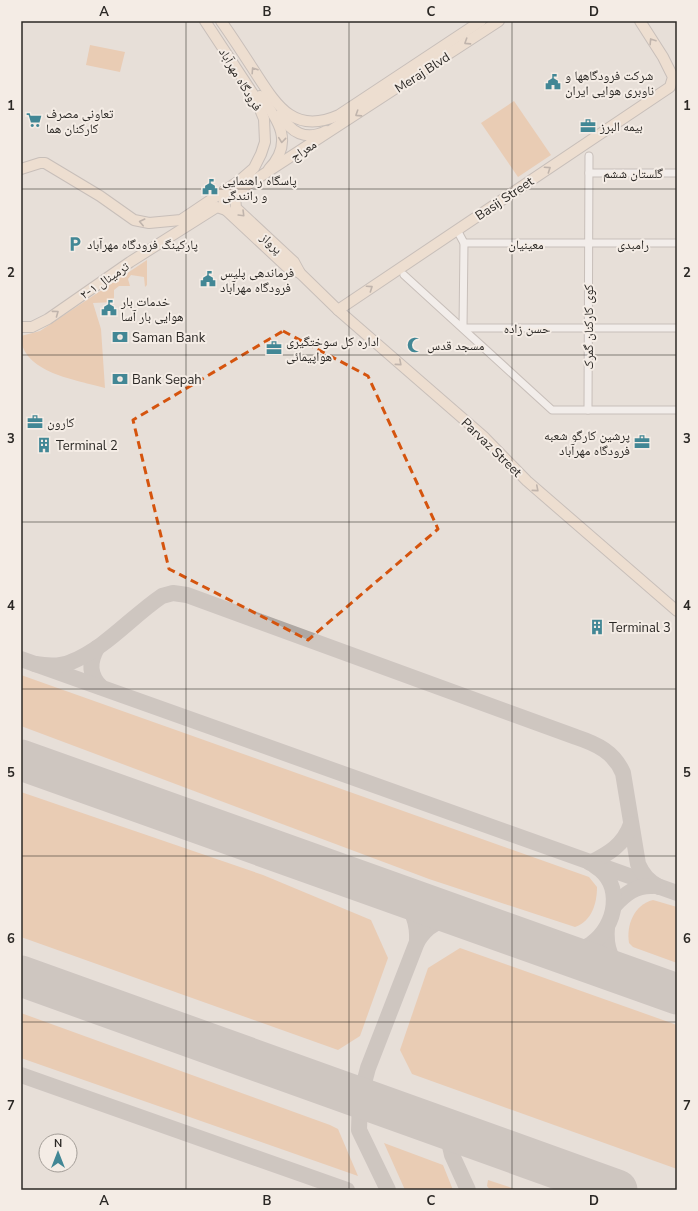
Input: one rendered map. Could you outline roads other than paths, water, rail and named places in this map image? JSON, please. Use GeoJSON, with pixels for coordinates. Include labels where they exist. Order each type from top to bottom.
{"type":"FeatureCollection","features":[{"type":"Feature","properties":{"kind":"main road","name":"فرودگاه مهرآباد"},"geometry":{"type":"LineString","coordinates":[[205,21],[255,97],[264,119],[266,130],[262,154],[254,168],[226,189]]}},
{"type":"Feature","properties":{"kind":"main road","name":"فرودگاه مهرآباد"},"geometry":{"type":"LineString","coordinates":[[221,21],[275,103],[293,117],[306,121],[342,119]]}},
{"type":"Feature","properties":{"kind":"main road","name":"Meraj Blvd"},"geometry":{"type":"LineString","coordinates":[[342,119],[481,21]]}},
{"type":"Feature","properties":{"kind":"main road","name":"Meraj Blvd"},"geometry":{"type":"LineString","coordinates":[[342,119],[499,21]]}},
{"type":"Feature","properties":{"kind":"main road"},"geometry":{"type":"LineString","coordinates":[[640,21],[663,57],[677,67]]}},
{"type":"Feature","properties":{"kind":"main road","name":"Basij Street"},"geometry":{"type":"LineString","coordinates":[[338,310],[670,87],[672,77],[663,57]]}},
{"type":"Feature","properties":{"kind":"main road"},"geometry":{"type":"LineString","coordinates":[[232,61],[264,101],[282,132],[280,151],[274,163],[261,177]]}},
{"type":"Feature","properties":{"kind":"main road","name":"معراج"},"geometry":{"type":"LineString","coordinates":[[261,177],[342,119]]}},
{"type":"Feature","properties":{"kind":"main road"},"geometry":{"type":"LineString","coordinates":[[21,169],[40,163],[45,163],[100,196],[134,220],[149,223],[183,224],[218,206],[226,189]]}},
{"type":"Feature","properties":{"kind":"main road","name":"پرواز"},"geometry":{"type":"LineString","coordinates":[[261,177],[237,193],[234,201],[236,208],[294,262],[300,273],[338,310]]}},
{"type":"Feature","properties":{"kind":"main road"},"geometry":{"type":"LineString","coordinates":[[218,206],[226,189]]}},
{"type":"Feature","properties":{"kind":"main road"},"geometry":{"type":"LineString","coordinates":[[218,206],[287,267],[300,273]]}},
{"type":"Feature","properties":{"kind":"main road","name":"ترمینال ۱-۲"},"geometry":{"type":"LineString","coordinates":[[21,327],[32,327],[48,319],[183,224]]}},
{"type":"Feature","properties":{"kind":"main road","name":"Parvaz Street"},"geometry":{"type":"LineString","coordinates":[[338,310],[483,436],[527,481],[645,583]]}},
{"type":"Feature","properties":{"kind":"main road"},"geometry":{"type":"LineString","coordinates":[[645,583],[677,602]]}},
{"type":"Feature","properties":{"kind":"main road"},"geometry":{"type":"LineString","coordinates":[[645,583],[677,611]]}},
{"type":"Feature","properties":{"kind":"street","name":"کوی کارکنان گمرک"},"geometry":{"type":"LineString","coordinates":[[588,410],[589,156]]}},
{"type":"Feature","properties":{"kind":"street","name":"گلستان ششم"},"geometry":{"type":"LineString","coordinates":[[589,173],[677,173]]}},
{"type":"Feature","properties":{"kind":"street"},"geometry":{"type":"LineString","coordinates":[[457,230],[464,244],[463,328]]}},
{"type":"Feature","properties":{"kind":"street","name":"رامبدی"},"geometry":{"type":"LineString","coordinates":[[589,244],[677,243]]}},
{"type":"Feature","properties":{"kind":"street","name":"معینیان"},"geometry":{"type":"LineString","coordinates":[[464,244],[589,244]]}},
{"type":"Feature","properties":{"kind":"street"},"geometry":{"type":"LineString","coordinates":[[404,275],[552,410],[677,410]]}},
{"type":"Feature","properties":{"kind":"street","name":"حسن زاده"},"geometry":{"type":"LineString","coordinates":[[463,328],[677,328]]}},
{"type":"Feature","properties":{"kind":"place","name":"شرکت فرودگاهها و ناوبری هوایی ایران"},"geometry":{"type":"Point","coordinates":[553,82]}},
{"type":"Feature","properties":{"kind":"place","name":"تعاونی مصرف کارکنان هما"},"geometry":{"type":"Point","coordinates":[34,120]}},
{"type":"Feature","properties":{"kind":"place","name":"بیمه البرز"},"geometry":{"type":"Point","coordinates":[588,126]}},
{"type":"Feature","properties":{"kind":"place","name":"پاسگاه راهنمایی و رانندگی"},"geometry":{"type":"Point","coordinates":[210,187]}},
{"type":"Feature","properties":{"kind":"place","name":"پارکینگ فرودگاه مهرآباد"},"geometry":{"type":"Point","coordinates":[75,244]}},
{"type":"Feature","properties":{"kind":"place","name":"فرماندهی پلیس فرودگاه مهرآباد"},"geometry":{"type":"Point","coordinates":[208,279]}},
{"type":"Feature","properties":{"kind":"place","name":"خدمات بار هوایی بار آسا"},"geometry":{"type":"Point","coordinates":[109,308]}},
{"type":"Feature","properties":{"kind":"place","name":"Saman Bank"},"geometry":{"type":"Point","coordinates":[120,337]}},
{"type":"Feature","properties":{"kind":"place","name":"مسجد قدس"},"geometry":{"type":"Point","coordinates":[415,345]}},
{"type":"Feature","properties":{"kind":"place","name":"اداره کل سوختگیری هواپیمائی"},"geometry":{"type":"Point","coordinates":[274,348]}},
{"type":"Feature","properties":{"kind":"place","name":"Bank Sepah"},"geometry":{"type":"Point","coordinates":[120,379]}},
{"type":"Feature","properties":{"kind":"place","name":"کارون"},"geometry":{"type":"Point","coordinates":[35,422]}},
{"type":"Feature","properties":{"kind":"place","name":"پرشین کارگو شعبه فرودگاه مهرآباد"},"geometry":{"type":"Point","coordinates":[642,442]}},
{"type":"Feature","properties":{"kind":"place","name":"Terminal 2"},"geometry":{"type":"Point","coordinates":[44,445]}},
{"type":"Feature","properties":{"kind":"place","name":"Terminal 3"},"geometry":{"type":"Point","coordinates":[597,627]}}]}
